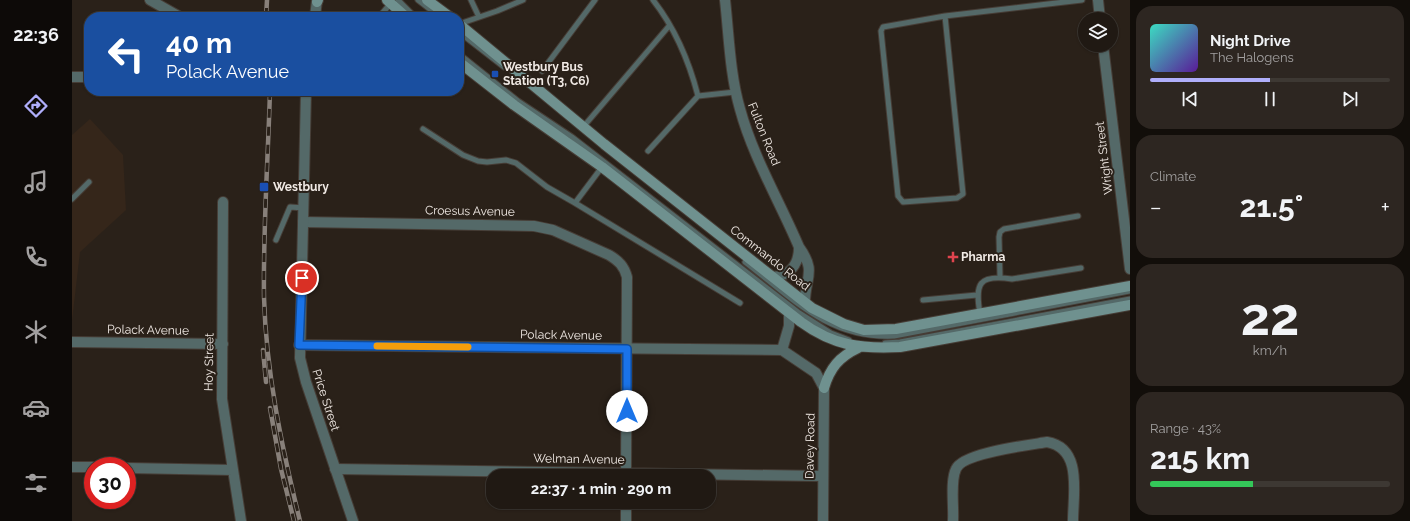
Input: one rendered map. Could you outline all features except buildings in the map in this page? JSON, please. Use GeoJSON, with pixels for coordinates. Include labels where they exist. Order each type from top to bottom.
{"type":"FeatureCollection","features":[{"type":"Feature","properties":{"kind":"main road"},"geometry":{"type":"LineString","coordinates":[[427,0],[443,12]]}},
{"type":"Feature","properties":{"kind":"main road"},"geometry":{"type":"LineString","coordinates":[[392,1],[402,12]]}},
{"type":"Feature","properties":{"kind":"main road","name":"Commando Road"},"geometry":{"type":"LineString","coordinates":[[464,28],[772,277],[827,316],[864,330],[896,330],[1130,286]]}},
{"type":"Feature","properties":{"kind":"main road"},"geometry":{"type":"LineString","coordinates":[[464,66],[514,105],[602,167],[805,325],[819,334],[842,343],[858,348],[900,347],[1130,305]]}},
{"type":"Feature","properties":{"kind":"main road"},"geometry":{"type":"LineString","coordinates":[[824,388],[834,366],[845,354],[858,348]]}},
{"type":"Feature","properties":{"kind":"street"},"geometry":{"type":"LineString","coordinates":[[150,0],[171,12]]}},
{"type":"Feature","properties":{"kind":"street","name":"Fulton Road"},"geometry":{"type":"LineString","coordinates":[[725,0],[736,92],[749,137],[799,247],[808,260],[810,268],[806,302]]}},
{"type":"Feature","properties":{"kind":"street"},"geometry":{"type":"LineString","coordinates":[[1098,0],[1099,12]]}},
{"type":"Feature","properties":{"kind":"street"},"geometry":{"type":"LineString","coordinates":[[316,12],[317,1]]}},
{"type":"Feature","properties":{"kind":"street","name":"Wright Street"},"geometry":{"type":"LineString","coordinates":[[1104,52],[1130,269]]}},
{"type":"Feature","properties":{"kind":"street"},"geometry":{"type":"LineString","coordinates":[[72,77],[84,77]]}},
{"type":"Feature","properties":{"kind":"street","name":"Price Street"},"geometry":{"type":"LineString","coordinates":[[306,96],[299,345],[303,372],[353,521]]}},
{"type":"Feature","properties":{"kind":"street","name":"Hoy Street"},"geometry":{"type":"LineString","coordinates":[[223,202],[222,399],[241,521]]}},
{"type":"Feature","properties":{"kind":"street","name":"Croesus Avenue"},"geometry":{"type":"LineString","coordinates":[[303,222],[544,227],[609,255],[625,268],[627,277],[627,349]]}},
{"type":"Feature","properties":{"kind":"street"},"geometry":{"type":"LineString","coordinates":[[772,277],[784,275],[794,267],[798,261],[799,247]]}},
{"type":"Feature","properties":{"kind":"street"},"geometry":{"type":"LineString","coordinates":[[782,350],[789,326],[789,312]]}},
{"type":"Feature","properties":{"kind":"street","name":"Polack Avenue"},"geometry":{"type":"LineString","coordinates":[[72,342],[223,344]]}},
{"type":"Feature","properties":{"kind":"street","name":"Polack Avenue"},"geometry":{"type":"LineString","coordinates":[[299,345],[782,350]]}},
{"type":"Feature","properties":{"kind":"street"},"geometry":{"type":"LineString","coordinates":[[626,469],[627,349]]}},
{"type":"Feature","properties":{"kind":"street","name":"Davey Road"},"geometry":{"type":"LineString","coordinates":[[782,350],[816,373],[824,388],[822,521]]}},
{"type":"Feature","properties":{"kind":"street"},"geometry":{"type":"LineString","coordinates":[[953,521],[954,473],[961,462],[976,456],[1047,442],[1063,447],[1070,458],[1073,474],[1072,521]]}},
{"type":"Feature","properties":{"kind":"street"},"geometry":{"type":"LineString","coordinates":[[72,467],[84,467]]}},
{"type":"Feature","properties":{"kind":"street"},"geometry":{"type":"LineString","coordinates":[[136,468],[233,470]]}},
{"type":"Feature","properties":{"kind":"street","name":"Welman Avenue"},"geometry":{"type":"LineString","coordinates":[[335,469],[486,472]]}},
{"type":"Feature","properties":{"kind":"street","name":"Welman Avenue"},"geometry":{"type":"LineString","coordinates":[[716,475],[823,476]]}},
{"type":"Feature","properties":{"kind":"street"},"geometry":{"type":"LineString","coordinates":[[626,509],[626,521]]}},
{"type":"Feature","properties":{"kind":"lane"},"geometry":{"type":"LineString","coordinates":[[418,0],[434,12]]}},
{"type":"Feature","properties":{"kind":"lane"},"geometry":{"type":"LineString","coordinates":[[471,0],[479,17]]}},
{"type":"Feature","properties":{"kind":"lane"},"geometry":{"type":"LineString","coordinates":[[464,22],[523,0]]}},
{"type":"Feature","properties":{"kind":"lane"},"geometry":{"type":"LineString","coordinates":[[542,71],[595,0]]}},
{"type":"Feature","properties":{"kind":"lane"},"geometry":{"type":"LineString","coordinates":[[653,0],[678,39],[690,68],[698,96]]}},
{"type":"Feature","properties":{"kind":"lane"},"geometry":{"type":"LineString","coordinates":[[945,16],[963,194],[957,198],[903,202],[898,196],[881,31],[883,27],[887,25],[945,16],[1082,0]]}},
{"type":"Feature","properties":{"kind":"lane"},"geometry":{"type":"LineString","coordinates":[[384,12],[392,1],[408,12]]}},
{"type":"Feature","properties":{"kind":"lane"},"geometry":{"type":"LineString","coordinates":[[584,126],[670,26]]}},
{"type":"Feature","properties":{"kind":"lane"},"geometry":{"type":"LineString","coordinates":[[464,36],[797,303],[834,326],[859,334],[878,337],[894,336],[1130,291]]}},
{"type":"Feature","properties":{"kind":"lane"},"geometry":{"type":"LineString","coordinates":[[464,58],[518,101],[572,137],[798,312],[838,336],[857,342],[875,344],[900,342],[1130,299]]}},
{"type":"Feature","properties":{"kind":"lane"},"geometry":{"type":"LineString","coordinates":[[648,151],[698,96],[736,92]]}},
{"type":"Feature","properties":{"kind":"lane"},"geometry":{"type":"LineString","coordinates":[[423,129],[463,155],[478,161],[487,162],[506,160],[516,163],[547,187],[740,303]]}},
{"type":"Feature","properties":{"kind":"lane"},"geometry":{"type":"LineString","coordinates":[[575,203],[602,167]]}},
{"type":"Feature","properties":{"kind":"lane"},"geometry":{"type":"LineString","coordinates":[[72,199],[89,182]]}},
{"type":"Feature","properties":{"kind":"lane"},"geometry":{"type":"LineString","coordinates":[[276,240],[290,207],[304,208]]}},
{"type":"Feature","properties":{"kind":"lane"},"geometry":{"type":"LineString","coordinates":[[1000,276],[1000,232],[1004,229],[1078,216]]}},
{"type":"Feature","properties":{"kind":"lane"},"geometry":{"type":"LineString","coordinates":[[980,314],[977,295],[983,281],[1000,276],[1012,278],[1081,268]]}},
{"type":"Feature","properties":{"kind":"lane"},"geometry":{"type":"LineString","coordinates":[[923,300],[977,295]]}},
{"type":"Feature","properties":{"kind":"shaded area"},"geometry":{"type":"Polygon","coordinates":[[[90,119],[123,155],[126,210],[80,252],[72,321],[72,135],[90,119]]]}},
{"type":"Feature","properties":{"kind":"railway"},"geometry":{"type":"LineString","coordinates":[[266,12],[267,0]]}},
{"type":"Feature","properties":{"kind":"railway"},"geometry":{"type":"LineString","coordinates":[[270,96],[264,246],[265,325],[276,410],[300,521]]}},
{"type":"Feature","properties":{"kind":"railway"},"geometry":{"type":"LineString","coordinates":[[263,350],[266,382]]}},
{"type":"Feature","properties":{"kind":"railway"},"geometry":{"type":"LineString","coordinates":[[270,408],[281,469],[294,521]]}},
{"type":"Feature","properties":{"kind":"slow traffic"},"geometry":{"type":"LineString","coordinates":[[377,346],[468,347]]}},
{"type":"Feature","properties":{"kind":"place","name":"Westbury Bus Station (T3, C6)"},"geometry":{"type":"Point","coordinates":[495,74]}},
{"type":"Feature","properties":{"kind":"place","name":"Westbury"},"geometry":{"type":"Point","coordinates":[264,187]}},
{"type":"Feature","properties":{"kind":"place","name":"Pharma"},"geometry":{"type":"Point","coordinates":[953,257]}},
{"type":"Feature","properties":{"kind":"route"},"geometry":{"type":"LineString","coordinates":[[302,278],[299,345],[627,349],[627,411]]}}]}
